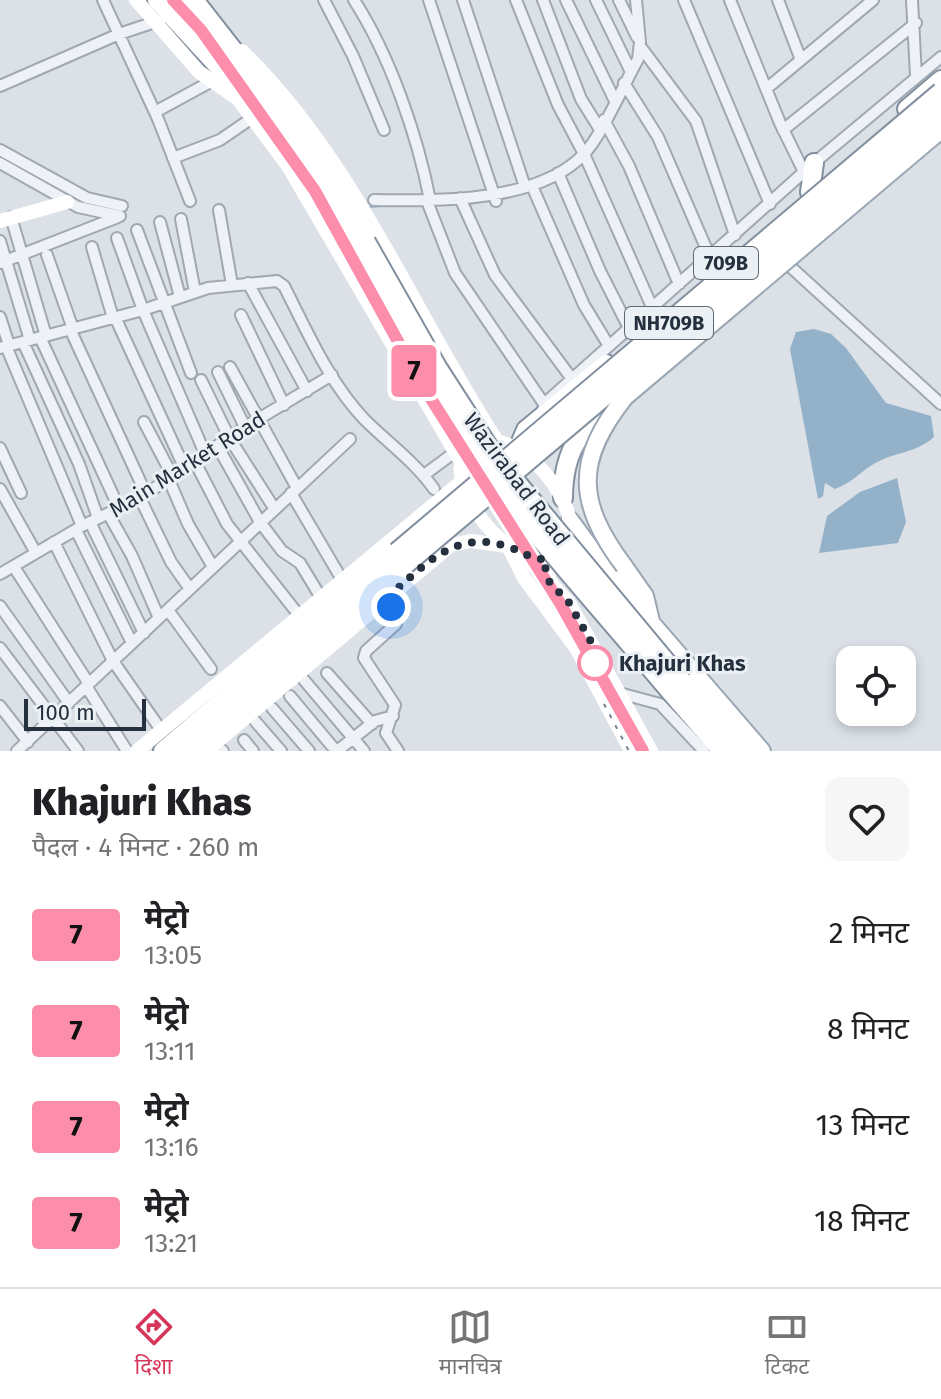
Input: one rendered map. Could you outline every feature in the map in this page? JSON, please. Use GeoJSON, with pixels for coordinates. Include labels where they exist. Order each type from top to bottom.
{"type":"FeatureCollection","features":[{"type":"Feature","properties":{"kind":"highway","name":"Wazirabad Road"},"geometry":{"type":"LineString","coordinates":[[157,0],[164,19],[206,53],[265,114],[319,160],[437,367],[493,454],[743,751]]}},
{"type":"Feature","properties":{"kind":"highway","name":"Wazirabad Road"},"geometry":{"type":"LineString","coordinates":[[194,0],[216,26],[265,114],[306,168],[424,375],[478,460],[540,539],[722,751]]}},
{"type":"Feature","properties":{"kind":"highway","name":"709B"},"geometry":{"type":"LineString","coordinates":[[518,449],[526,430],[543,410],[810,192],[941,80]]}},
{"type":"Feature","properties":{"kind":"highway","name":"NH709B"},"geometry":{"type":"LineString","coordinates":[[163,751],[941,92]]}},
{"type":"Feature","properties":{"kind":"highway","name":"NH709B"},"geometry":{"type":"LineString","coordinates":[[186,751],[941,112]]}},
{"type":"Feature","properties":{"kind":"highway","name":"709B"},"geometry":{"type":"LineString","coordinates":[[563,498],[566,467],[579,434],[941,122]]}},
{"type":"Feature","properties":{"kind":"highway"},"geometry":{"type":"LineString","coordinates":[[809,168],[810,192]]}},
{"type":"Feature","properties":{"kind":"main road"},"geometry":{"type":"LineString","coordinates":[[136,0],[164,19],[199,72],[238,99]]}},
{"type":"Feature","properties":{"kind":"main road","name":"Wazirabad Road"},"geometry":{"type":"LineString","coordinates":[[216,26],[283,91],[325,145],[497,441]]}},
{"type":"Feature","properties":{"kind":"main road","name":"Wazirabad Road"},"geometry":{"type":"LineString","coordinates":[[206,53],[238,99],[265,114],[293,174],[458,457]]}},
{"type":"Feature","properties":{"kind":"main road"},"geometry":{"type":"LineString","coordinates":[[652,623],[645,596],[599,527],[587,486],[593,445],[601,426],[625,397],[941,130]]}},
{"type":"Feature","properties":{"kind":"main road"},"geometry":{"type":"LineString","coordinates":[[5,219],[67,202]]}},
{"type":"Feature","properties":{"kind":"main road"},"geometry":{"type":"LineString","coordinates":[[420,396],[420,384],[430,374],[450,373],[460,382]]}},
{"type":"Feature","properties":{"kind":"main road"},"geometry":{"type":"LineString","coordinates":[[631,751],[576,648],[524,578],[507,546],[481,516],[461,482],[458,457],[475,444],[497,441],[518,449],[549,475],[563,498],[570,520],[652,623],[762,751]]}},
{"type":"Feature","properties":{"kind":"main road"},"geometry":{"type":"LineString","coordinates":[[137,751],[341,578],[461,482]]}},
{"type":"Feature","properties":{"kind":"main road"},"geometry":{"type":"LineString","coordinates":[[206,751],[391,608],[451,545],[471,541],[507,546],[525,558],[547,560],[567,544],[570,520]]}},
{"type":"Feature","properties":{"kind":"main road","name":"Wazirabad Road"},"geometry":{"type":"LineString","coordinates":[[547,560],[545,571],[550,583],[568,601],[651,751]]}},
{"type":"Feature","properties":{"kind":"street"},"geometry":{"type":"LineString","coordinates":[[103,0],[155,112],[190,201]]}},
{"type":"Feature","properties":{"kind":"street"},"geometry":{"type":"LineString","coordinates":[[324,0],[353,56],[384,130]]}},
{"type":"Feature","properties":{"kind":"street"},"geometry":{"type":"LineString","coordinates":[[354,0],[371,27],[391,73],[425,175],[428,203],[455,273],[543,410],[572,379],[652,307],[809,168],[941,57]]}},
{"type":"Feature","properties":{"kind":"street"},"geometry":{"type":"LineString","coordinates":[[429,0],[494,197]]}},
{"type":"Feature","properties":{"kind":"street"},"geometry":{"type":"LineString","coordinates":[[463,0],[531,188],[584,305],[609,346]]}},
{"type":"Feature","properties":{"kind":"street"},"geometry":{"type":"LineString","coordinates":[[516,0],[558,105],[585,156],[652,307]]}},
{"type":"Feature","properties":{"kind":"street"},"geometry":{"type":"LineString","coordinates":[[543,0],[581,99],[605,125],[654,221],[679,284]]}},
{"type":"Feature","properties":{"kind":"street"},"geometry":{"type":"LineString","coordinates":[[566,0],[615,101]]}},
{"type":"Feature","properties":{"kind":"street"},"geometry":{"type":"LineString","coordinates":[[596,0],[631,72]]}},
{"type":"Feature","properties":{"kind":"street"},"geometry":{"type":"LineString","coordinates":[[619,0],[641,47],[696,121],[735,235]]}},
{"type":"Feature","properties":{"kind":"street"},"geometry":{"type":"LineString","coordinates":[[374,200],[462,203],[531,188],[559,176],[585,156],[626,85],[641,47],[636,0]]}},
{"type":"Feature","properties":{"kind":"street"},"geometry":{"type":"LineString","coordinates":[[684,0],[770,204]]}},
{"type":"Feature","properties":{"kind":"street"},"geometry":{"type":"LineString","coordinates":[[730,0],[783,130],[809,168]]}},
{"type":"Feature","properties":{"kind":"street"},"geometry":{"type":"LineString","coordinates":[[778,0],[801,60]]}},
{"type":"Feature","properties":{"kind":"street"},"geometry":{"type":"LineString","coordinates":[[766,89],[873,0]]}},
{"type":"Feature","properties":{"kind":"street"},"geometry":{"type":"LineString","coordinates":[[912,0],[916,23],[916,76]]}},
{"type":"Feature","properties":{"kind":"street"},"geometry":{"type":"LineString","coordinates":[[0,86],[119,34],[164,19]]}},
{"type":"Feature","properties":{"kind":"street"},"geometry":{"type":"LineString","coordinates":[[783,130],[916,23]]}},
{"type":"Feature","properties":{"kind":"street"},"geometry":{"type":"LineString","coordinates":[[155,112],[212,81]]}},
{"type":"Feature","properties":{"kind":"street"},"geometry":{"type":"LineString","coordinates":[[626,85],[658,137],[710,257]]}},
{"type":"Feature","properties":{"kind":"street"},"geometry":{"type":"LineString","coordinates":[[173,158],[220,140],[265,114]]}},
{"type":"Feature","properties":{"kind":"street"},"geometry":{"type":"LineString","coordinates":[[0,150],[87,198],[122,206]]}},
{"type":"Feature","properties":{"kind":"street"},"geometry":{"type":"LineString","coordinates":[[0,163],[67,202],[120,216],[3,262]]}},
{"type":"Feature","properties":{"kind":"street"},"geometry":{"type":"LineString","coordinates":[[559,176],[600,271],[629,328]]}},
{"type":"Feature","properties":{"kind":"street"},"geometry":{"type":"LineString","coordinates":[[462,203],[495,275],[572,379]]}},
{"type":"Feature","properties":{"kind":"street"},"geometry":{"type":"LineString","coordinates":[[219,210],[232,285]]}},
{"type":"Feature","properties":{"kind":"street"},"geometry":{"type":"LineString","coordinates":[[5,219],[22,254],[35,338],[79,464],[91,522],[132,643]]}},
{"type":"Feature","properties":{"kind":"street"},"geometry":{"type":"LineString","coordinates":[[181,219],[195,292]]}},
{"type":"Feature","properties":{"kind":"street"},"geometry":{"type":"LineString","coordinates":[[160,222],[180,297]]}},
{"type":"Feature","properties":{"kind":"street"},"geometry":{"type":"LineString","coordinates":[[137,230],[162,304],[196,376],[230,439],[274,508]]}},
{"type":"Feature","properties":{"kind":"street"},"geometry":{"type":"LineString","coordinates":[[117,238],[143,310],[206,456]]}},
{"type":"Feature","properties":{"kind":"street"},"geometry":{"type":"LineString","coordinates":[[0,241],[3,262],[35,338],[119,508]]}},
{"type":"Feature","properties":{"kind":"street"},"geometry":{"type":"LineString","coordinates":[[92,247],[114,318],[185,469]]}},
{"type":"Feature","properties":{"kind":"street"},"geometry":{"type":"LineString","coordinates":[[47,255],[72,329],[171,562],[190,589]]}},
{"type":"Feature","properties":{"kind":"street"},"geometry":{"type":"LineString","coordinates":[[781,258],[941,404]]}},
{"type":"Feature","properties":{"kind":"street"},"geometry":{"type":"LineString","coordinates":[[5,346],[143,310],[195,292],[272,280],[281,283],[332,375],[362,417],[424,475],[434,489]]}},
{"type":"Feature","properties":{"kind":"street"},"geometry":{"type":"LineString","coordinates":[[248,283],[307,391]]}},
{"type":"Feature","properties":{"kind":"street"},"geometry":{"type":"LineString","coordinates":[[241,315],[284,405]]}},
{"type":"Feature","properties":{"kind":"street"},"geometry":{"type":"LineString","coordinates":[[0,317],[5,346],[144,633]]}},
{"type":"Feature","properties":{"kind":"street"},"geometry":{"type":"LineString","coordinates":[[230,367],[341,578]]}},
{"type":"Feature","properties":{"kind":"street"},"geometry":{"type":"LineString","coordinates":[[218,372],[245,427]]}},
{"type":"Feature","properties":{"kind":"street","name":"Main Market Road"},"geometry":{"type":"LineString","coordinates":[[0,574],[143,496],[245,427],[332,375]]}},
{"type":"Feature","properties":{"kind":"street"},"geometry":{"type":"LineString","coordinates":[[144,422],[171,478],[188,524],[213,567]]}},
{"type":"Feature","properties":{"kind":"street"},"geometry":{"type":"LineString","coordinates":[[17,751],[350,439]]}},
{"type":"Feature","properties":{"kind":"street"},"geometry":{"type":"LineString","coordinates":[[218,447],[260,522],[282,551],[300,563],[320,596]]}},
{"type":"Feature","properties":{"kind":"street"},"geometry":{"type":"LineString","coordinates":[[0,448],[21,493]]}},
{"type":"Feature","properties":{"kind":"street"},"geometry":{"type":"LineString","coordinates":[[424,475],[458,457]]}},
{"type":"Feature","properties":{"kind":"street"},"geometry":{"type":"LineString","coordinates":[[195,462],[223,519],[298,614]]}},
{"type":"Feature","properties":{"kind":"street"},"geometry":{"type":"LineString","coordinates":[[0,489],[36,553]]}},
{"type":"Feature","properties":{"kind":"street"},"geometry":{"type":"LineString","coordinates":[[91,522],[132,556],[159,618]]}},
{"type":"Feature","properties":{"kind":"street"},"geometry":{"type":"LineString","coordinates":[[54,542],[113,661],[161,730]]}},
{"type":"Feature","properties":{"kind":"street"},"geometry":{"type":"LineString","coordinates":[[14,567],[127,751]]}},
{"type":"Feature","properties":{"kind":"street"},"geometry":{"type":"LineString","coordinates":[[0,606],[69,703]]}},
{"type":"Feature","properties":{"kind":"street"},"geometry":{"type":"LineString","coordinates":[[391,608],[394,627],[364,654],[366,664],[395,705],[387,738],[398,751]]}},
{"type":"Feature","properties":{"kind":"street"},"geometry":{"type":"LineString","coordinates":[[168,610],[211,669]]}},
{"type":"Feature","properties":{"kind":"street"},"geometry":{"type":"LineString","coordinates":[[0,648],[78,751]]}},
{"type":"Feature","properties":{"kind":"street"},"geometry":{"type":"LineString","coordinates":[[327,673],[372,724]]}},
{"type":"Feature","properties":{"kind":"street"},"geometry":{"type":"LineString","coordinates":[[304,680],[364,751]]}},
{"type":"Feature","properties":{"kind":"street"},"geometry":{"type":"LineString","coordinates":[[619,693],[660,704],[704,751]]}},
{"type":"Feature","properties":{"kind":"street"},"geometry":{"type":"LineString","coordinates":[[290,696],[336,751],[372,724],[393,716]]}},
{"type":"Feature","properties":{"kind":"street"},"geometry":{"type":"LineString","coordinates":[[0,706],[28,742]]}},
{"type":"Feature","properties":{"kind":"street"},"geometry":{"type":"LineString","coordinates":[[272,708],[309,751]]}},
{"type":"Feature","properties":{"kind":"street"},"geometry":{"type":"LineString","coordinates":[[255,721],[281,751]]}},
{"type":"Feature","properties":{"kind":"street"},"geometry":{"type":"LineString","coordinates":[[244,740],[253,751]]}},
{"type":"Feature","properties":{"kind":"water"},"geometry":{"type":"Polygon","coordinates":[[[814,329],[831,334],[846,348],[886,403],[931,416],[934,437],[920,447],[880,460],[835,489],[825,483],[823,496],[818,499],[790,349],[796,332],[814,329]]]}},
{"type":"Feature","properties":{"kind":"water"},"geometry":{"type":"Polygon","coordinates":[[[897,478],[906,522],[898,543],[819,553],[827,516],[860,492],[897,478]]]}},
{"type":"Feature","properties":{"kind":"waterway"},"geometry":{"type":"LineString","coordinates":[[0,156],[17,165]]}},
{"type":"Feature","properties":{"kind":"waterway"},"geometry":{"type":"LineString","coordinates":[[469,204],[490,200]]}},
{"type":"Feature","properties":{"kind":"waterway"},"geometry":{"type":"LineString","coordinates":[[445,204],[458,204]]}},
{"type":"Feature","properties":{"kind":"waterway"},"geometry":{"type":"LineString","coordinates":[[369,207],[394,205]]}},
{"type":"Feature","properties":{"kind":"railway"},"geometry":{"type":"LineString","coordinates":[[173,0],[201,30],[315,191],[421,383],[573,625],[643,751]]}},
{"type":"Feature","properties":{"kind":"railway"},"geometry":{"type":"LineString","coordinates":[[604,704],[629,751]]}},
{"type":"Feature","properties":{"kind":"metro line","name":"7"},"geometry":{"type":"LineString","coordinates":[[173,0],[201,30],[315,191],[421,383],[506,513],[643,751]]}},
{"type":"Feature","properties":{"kind":"place","name":"Khajuri Khas"},"geometry":{"type":"Point","coordinates":[595,663]}},
{"type":"Feature","properties":{"kind":"route"},"geometry":{"type":"LineString","coordinates":[[391,607],[385,599],[451,545],[471,541],[507,546],[525,558],[547,560],[545,571],[550,583],[568,601],[587,634],[598,654],[595,663]]}}]}
